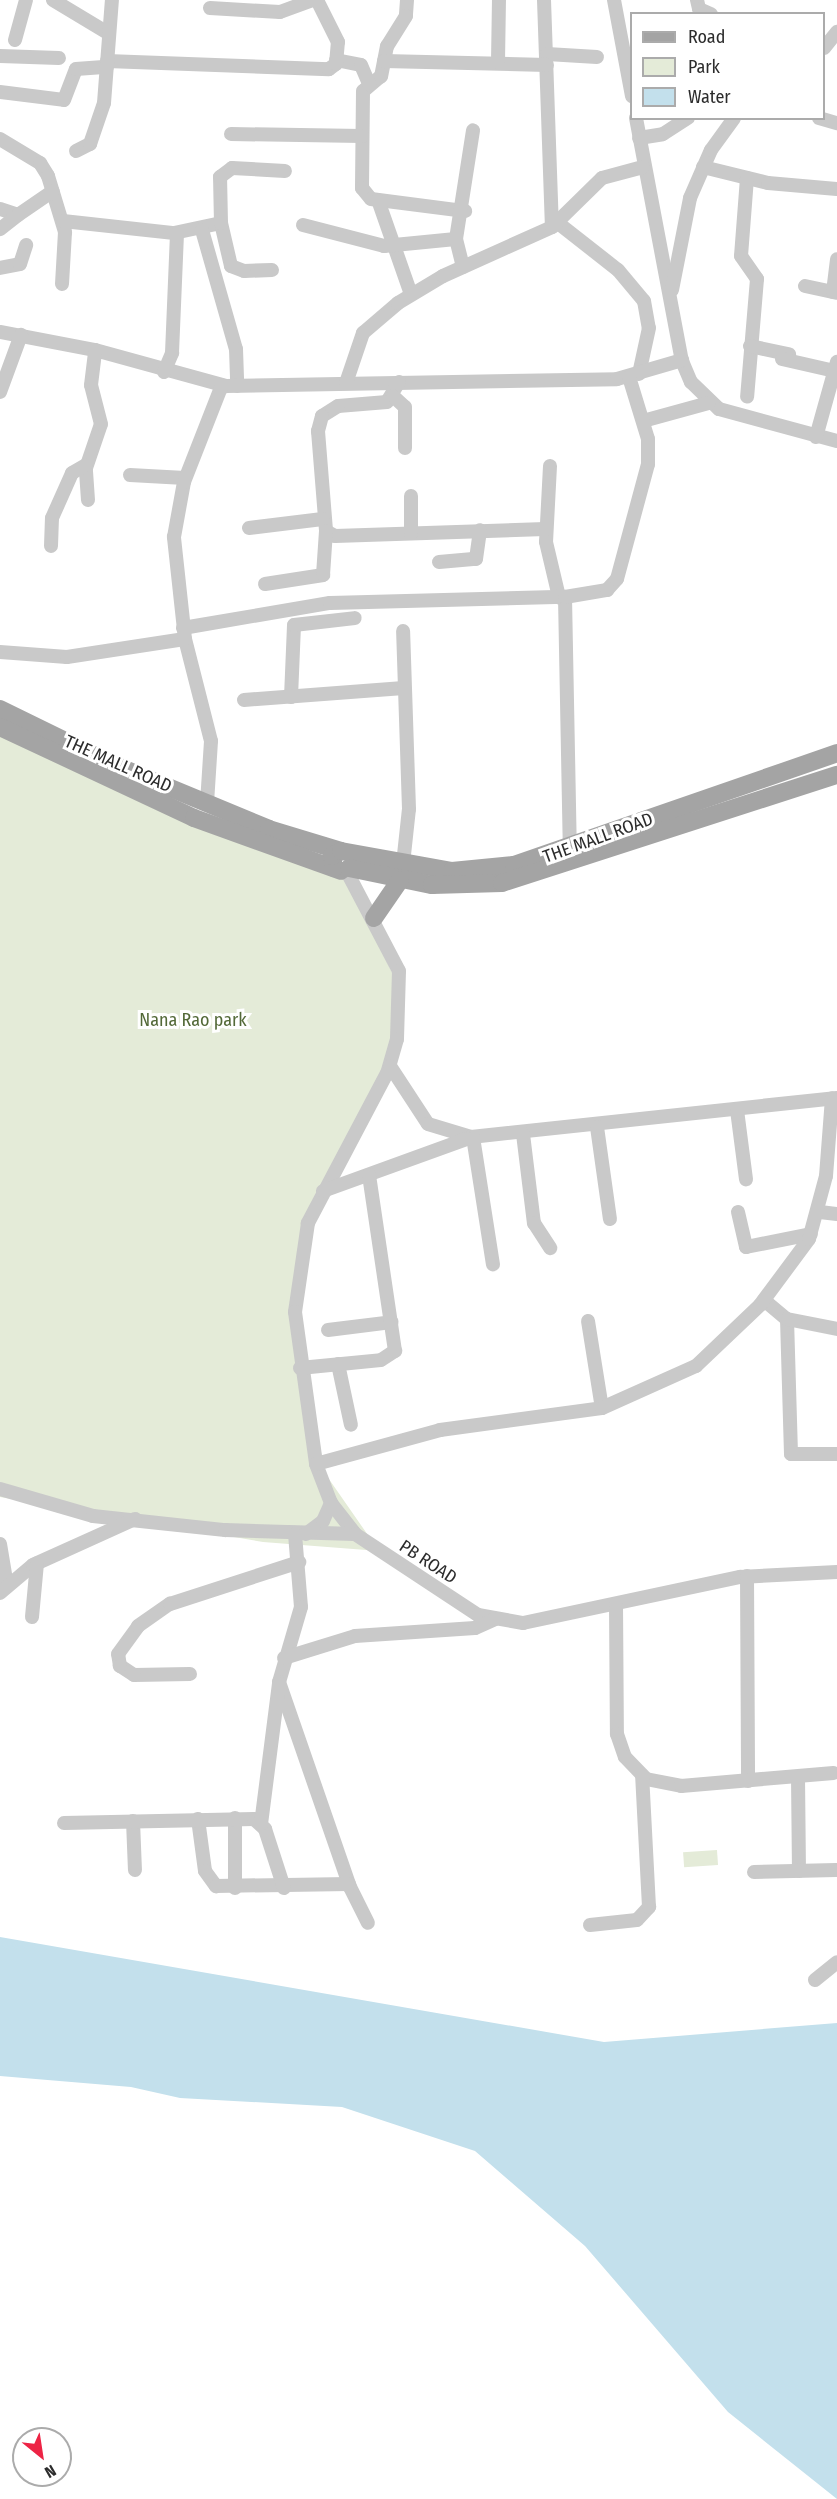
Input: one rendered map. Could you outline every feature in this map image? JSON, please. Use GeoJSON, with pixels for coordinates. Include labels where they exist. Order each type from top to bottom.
{"type":"FeatureCollection","features":[{"type":"Feature","properties":{"kind":"main road","name":"THE MALL ROAD"},"geometry":{"type":"LineString","coordinates":[[0,709],[344,862]]}},
{"type":"Feature","properties":{"kind":"main road","name":"THE MALL ROAD"},"geometry":{"type":"LineString","coordinates":[[0,728],[122,788],[344,862],[482,886],[570,856],[837,775]]}},
{"type":"Feature","properties":{"kind":"main road","name":"THE MALL ROAD"},"geometry":{"type":"LineString","coordinates":[[570,856],[837,754]]}},
{"type":"Feature","properties":{"kind":"main road"},"geometry":{"type":"LineString","coordinates":[[374,918],[402,872]]}},
{"type":"Feature","properties":{"kind":"street"},"geometry":{"type":"LineString","coordinates":[[15,40],[26,0]]}},
{"type":"Feature","properties":{"kind":"street"},"geometry":{"type":"LineString","coordinates":[[53,0],[108,33]]}},
{"type":"Feature","properties":{"kind":"street"},"geometry":{"type":"LineString","coordinates":[[76,151],[88,147],[101,115],[112,0]]}},
{"type":"Feature","properties":{"kind":"street"},"geometry":{"type":"LineString","coordinates":[[210,8],[280,12],[315,0],[338,42],[336,60]]}},
{"type":"Feature","properties":{"kind":"street"},"geometry":{"type":"LineString","coordinates":[[406,0],[406,15],[384,61],[381,76],[363,91],[362,188],[366,197],[378,200],[465,211]]}},
{"type":"Feature","properties":{"kind":"street"},"geometry":{"type":"LineString","coordinates":[[498,62],[499,0]]}},
{"type":"Feature","properties":{"kind":"street"},"geometry":{"type":"LineString","coordinates":[[544,0],[555,225]]}},
{"type":"Feature","properties":{"kind":"street"},"geometry":{"type":"LineString","coordinates":[[614,0],[628,52],[630,74]]}},
{"type":"Feature","properties":{"kind":"street"},"geometry":{"type":"LineString","coordinates":[[697,0],[699,9],[706,12]]}},
{"type":"Feature","properties":{"kind":"street"},"geometry":{"type":"LineString","coordinates":[[825,48],[837,32]]}},
{"type":"Feature","properties":{"kind":"street"},"geometry":{"type":"LineString","coordinates":[[0,56],[59,58]]}},
{"type":"Feature","properties":{"kind":"street"},"geometry":{"type":"LineString","coordinates":[[384,61],[498,62],[597,57]]}},
{"type":"Feature","properties":{"kind":"street"},"geometry":{"type":"LineString","coordinates":[[0,92],[64,100],[76,69],[107,64],[322,69],[336,60],[361,65],[369,84]]}},
{"type":"Feature","properties":{"kind":"street"},"geometry":{"type":"LineString","coordinates":[[636,120],[643,167],[672,292],[682,360],[691,382],[710,403],[816,437],[837,441]]}},
{"type":"Feature","properties":{"kind":"street"},"geometry":{"type":"LineString","coordinates":[[639,138],[663,134],[685,120]]}},
{"type":"Feature","properties":{"kind":"street"},"geometry":{"type":"LineString","coordinates":[[672,292],[690,198],[703,167],[733,120]]}},
{"type":"Feature","properties":{"kind":"street"},"geometry":{"type":"LineString","coordinates":[[464,267],[456,239],[465,211],[473,130]]}},
{"type":"Feature","properties":{"kind":"street"},"geometry":{"type":"LineString","coordinates":[[231,134],[362,136]]}},
{"type":"Feature","properties":{"kind":"street"},"geometry":{"type":"LineString","coordinates":[[0,139],[40,163],[53,191],[63,220],[62,284]]}},
{"type":"Feature","properties":{"kind":"street"},"geometry":{"type":"LineString","coordinates":[[346,382],[363,333],[411,294],[555,225],[602,177],[643,167]]}},
{"type":"Feature","properties":{"kind":"street"},"geometry":{"type":"LineString","coordinates":[[703,167],[747,178],[837,189]]}},
{"type":"Feature","properties":{"kind":"street"},"geometry":{"type":"LineString","coordinates":[[272,270],[235,269],[221,223],[220,177],[227,169],[285,171]]}},
{"type":"Feature","properties":{"kind":"street"},"geometry":{"type":"LineString","coordinates":[[747,178],[741,256],[757,279],[747,397]]}},
{"type":"Feature","properties":{"kind":"street"},"geometry":{"type":"LineString","coordinates":[[0,229],[53,191]]}},
{"type":"Feature","properties":{"kind":"street"},"geometry":{"type":"LineString","coordinates":[[378,200],[411,294]]}},
{"type":"Feature","properties":{"kind":"street"},"geometry":{"type":"LineString","coordinates":[[0,209],[18,215]]}},
{"type":"Feature","properties":{"kind":"street"},"geometry":{"type":"LineString","coordinates":[[63,220],[177,233],[202,230],[221,223]]}},
{"type":"Feature","properties":{"kind":"street"},"geometry":{"type":"LineString","coordinates":[[303,225],[394,246],[456,239]]}},
{"type":"Feature","properties":{"kind":"street"},"geometry":{"type":"LineString","coordinates":[[0,667],[3,653],[67,657],[330,603],[562,597],[600,593],[617,579],[648,464],[643,421],[634,376],[649,328],[644,301],[618,270],[555,225]]}},
{"type":"Feature","properties":{"kind":"street"},"geometry":{"type":"LineString","coordinates":[[202,230],[236,349],[237,386]]}},
{"type":"Feature","properties":{"kind":"street"},"geometry":{"type":"LineString","coordinates":[[164,372],[172,353],[177,233]]}},
{"type":"Feature","properties":{"kind":"street"},"geometry":{"type":"LineString","coordinates":[[0,268],[20,264],[26,245]]}},
{"type":"Feature","properties":{"kind":"street"},"geometry":{"type":"LineString","coordinates":[[805,286],[835,292],[837,260]]}},
{"type":"Feature","properties":{"kind":"street"},"geometry":{"type":"LineString","coordinates":[[0,332],[95,350],[164,372],[222,385],[237,386],[634,376],[682,360]]}},
{"type":"Feature","properties":{"kind":"street"},"geometry":{"type":"LineString","coordinates":[[0,392],[21,335]]}},
{"type":"Feature","properties":{"kind":"street"},"geometry":{"type":"LineString","coordinates":[[750,346],[786,357],[836,367],[816,437]]}},
{"type":"Feature","properties":{"kind":"street"},"geometry":{"type":"LineString","coordinates":[[88,500],[86,465],[100,431],[91,386],[95,350]]}},
{"type":"Feature","properties":{"kind":"street"},"geometry":{"type":"LineString","coordinates":[[265,584],[323,575],[324,525],[318,432],[322,416],[338,406],[382,403],[393,396],[399,382]]}},
{"type":"Feature","properties":{"kind":"street"},"geometry":{"type":"LineString","coordinates":[[207,803],[211,741],[184,634],[174,537],[185,478],[222,385]]}},
{"type":"Feature","properties":{"kind":"street"},"geometry":{"type":"LineString","coordinates":[[393,396],[405,407],[405,448]]}},
{"type":"Feature","properties":{"kind":"street"},"geometry":{"type":"LineString","coordinates":[[643,421],[710,403]]}},
{"type":"Feature","properties":{"kind":"street"},"geometry":{"type":"LineString","coordinates":[[51,546],[52,518],[74,470],[86,465]]}},
{"type":"Feature","properties":{"kind":"street"},"geometry":{"type":"LineString","coordinates":[[550,466],[545,528],[562,597],[570,856]]}},
{"type":"Feature","properties":{"kind":"street"},"geometry":{"type":"LineString","coordinates":[[130,475],[185,478]]}},
{"type":"Feature","properties":{"kind":"street"},"geometry":{"type":"LineString","coordinates":[[411,496],[411,533]]}},
{"type":"Feature","properties":{"kind":"street"},"geometry":{"type":"LineString","coordinates":[[249,528],[324,525],[335,536],[545,528]]}},
{"type":"Feature","properties":{"kind":"street"},"geometry":{"type":"LineString","coordinates":[[439,562],[476,559],[480,530]]}},
{"type":"Feature","properties":{"kind":"street"},"geometry":{"type":"LineString","coordinates":[[291,697],[294,625],[355,618]]}},
{"type":"Feature","properties":{"kind":"street"},"geometry":{"type":"LineString","coordinates":[[402,872],[409,809],[403,631]]}},
{"type":"Feature","properties":{"kind":"street"},"geometry":{"type":"LineString","coordinates":[[244,700],[404,688]]}},
{"type":"Feature","properties":{"kind":"street"},"geometry":{"type":"LineString","coordinates":[[344,862],[374,918],[400,978],[390,1066],[428,1124],[472,1137]]}},
{"type":"Feature","properties":{"kind":"street","name":"PB ROAD"},"geometry":{"type":"LineString","coordinates":[[390,1066],[323,1191],[304,1235],[296,1276],[300,1368],[316,1464],[331,1503],[355,1534],[435,1589],[495,1619],[553,1619],[747,1576],[837,1572]]}},
{"type":"Feature","properties":{"kind":"street"},"geometry":{"type":"LineString","coordinates":[[316,1464],[440,1430],[602,1408],[696,1366],[764,1300],[811,1234],[820,1212],[835,1098],[597,1127],[472,1137],[323,1191]]}},
{"type":"Feature","properties":{"kind":"street"},"geometry":{"type":"LineString","coordinates":[[737,1110],[746,1179]]}},
{"type":"Feature","properties":{"kind":"street"},"geometry":{"type":"LineString","coordinates":[[597,1127],[610,1219]]}},
{"type":"Feature","properties":{"kind":"street"},"geometry":{"type":"LineString","coordinates":[[523,1134],[534,1223],[550,1248]]}},
{"type":"Feature","properties":{"kind":"street"},"geometry":{"type":"LineString","coordinates":[[472,1137],[493,1264]]}},
{"type":"Feature","properties":{"kind":"street"},"geometry":{"type":"LineString","coordinates":[[300,1368],[393,1355],[392,1322],[369,1175]]}},
{"type":"Feature","properties":{"kind":"street"},"geometry":{"type":"LineString","coordinates":[[738,1212],[746,1247],[811,1234]]}},
{"type":"Feature","properties":{"kind":"street"},"geometry":{"type":"LineString","coordinates":[[820,1212],[837,1214]]}},
{"type":"Feature","properties":{"kind":"street"},"geometry":{"type":"LineString","coordinates":[[764,1300],[787,1319],[837,1329]]}},
{"type":"Feature","properties":{"kind":"street"},"geometry":{"type":"LineString","coordinates":[[787,1319],[788,1447],[798,1455],[837,1455]]}},
{"type":"Feature","properties":{"kind":"street"},"geometry":{"type":"LineString","coordinates":[[588,1321],[602,1408]]}},
{"type":"Feature","properties":{"kind":"street"},"geometry":{"type":"LineString","coordinates":[[328,1330],[392,1322]]}},
{"type":"Feature","properties":{"kind":"street"},"geometry":{"type":"LineString","coordinates":[[338,1364],[351,1425]]}},
{"type":"Feature","properties":{"kind":"street"},"geometry":{"type":"LineString","coordinates":[[0,1489],[78,1514],[300,1534],[355,1534]]}},
{"type":"Feature","properties":{"kind":"street"},"geometry":{"type":"LineString","coordinates":[[300,1534],[322,1521],[331,1503]]}},
{"type":"Feature","properties":{"kind":"street"},"geometry":{"type":"LineString","coordinates":[[3,1589],[37,1563],[136,1518]]}},
{"type":"Feature","properties":{"kind":"street"},"geometry":{"type":"LineString","coordinates":[[284,1888],[261,1824],[279,1682],[284,1658],[301,1607],[300,1534]]}},
{"type":"Feature","properties":{"kind":"street"},"geometry":{"type":"LineString","coordinates":[[0,1544],[3,1589]]}},
{"type":"Feature","properties":{"kind":"street"},"geometry":{"type":"LineString","coordinates":[[190,1674],[134,1675],[120,1666],[118,1654],[138,1626],[170,1604],[299,1562]]}},
{"type":"Feature","properties":{"kind":"street"},"geometry":{"type":"LineString","coordinates":[[32,1617],[37,1563]]}},
{"type":"Feature","properties":{"kind":"street"},"geometry":{"type":"LineString","coordinates":[[747,1576],[748,1781]]}},
{"type":"Feature","properties":{"kind":"street"},"geometry":{"type":"LineString","coordinates":[[616,1604],[617,1734],[625,1757],[642,1774],[663,1786],[833,1773]]}},
{"type":"Feature","properties":{"kind":"street"},"geometry":{"type":"LineString","coordinates":[[284,1658],[366,1634],[475,1628],[495,1619]]}},
{"type":"Feature","properties":{"kind":"street"},"geometry":{"type":"LineString","coordinates":[[279,1682],[349,1884],[368,1923]]}},
{"type":"Feature","properties":{"kind":"street"},"geometry":{"type":"LineString","coordinates":[[590,1925],[637,1920],[649,1907],[642,1774]]}},
{"type":"Feature","properties":{"kind":"street"},"geometry":{"type":"LineString","coordinates":[[798,1777],[799,1871]]}},
{"type":"Feature","properties":{"kind":"street"},"geometry":{"type":"LineString","coordinates":[[64,1823],[235,1818],[261,1824]]}},
{"type":"Feature","properties":{"kind":"street"},"geometry":{"type":"LineString","coordinates":[[235,1818],[236,1888]]}},
{"type":"Feature","properties":{"kind":"street"},"geometry":{"type":"LineString","coordinates":[[198,1819],[207,1877],[216,1886],[284,1888],[349,1884]]}},
{"type":"Feature","properties":{"kind":"street"},"geometry":{"type":"LineString","coordinates":[[133,1821],[135,1870]]}},
{"type":"Feature","properties":{"kind":"street"},"geometry":{"type":"LineString","coordinates":[[754,1872],[836,1870]]}},
{"type":"Feature","properties":{"kind":"street"},"geometry":{"type":"LineString","coordinates":[[815,1980],[837,1962]]}},
{"type":"Feature","properties":{"kind":"green space","name":"Nana Rao park"},"geometry":{"type":"Polygon","coordinates":[[[0,732],[342,873],[398,984],[395,1044],[323,1191],[297,1291],[324,1472],[379,1551],[263,1542],[0,1497],[0,732]]]}},
{"type":"Feature","properties":{"kind":"green space"},"geometry":{"type":"Polygon","coordinates":[[[717,1850],[718,1865],[684,1867],[683,1852],[717,1850]]]}},
{"type":"Feature","properties":{"kind":"water"},"geometry":{"type":"Polygon","coordinates":[[[0,1937],[604,2042],[837,2023],[837,2499],[728,2412],[585,2246],[475,2151],[342,2107],[180,2098],[131,2087],[0,2076],[0,1937]]]}}]}
